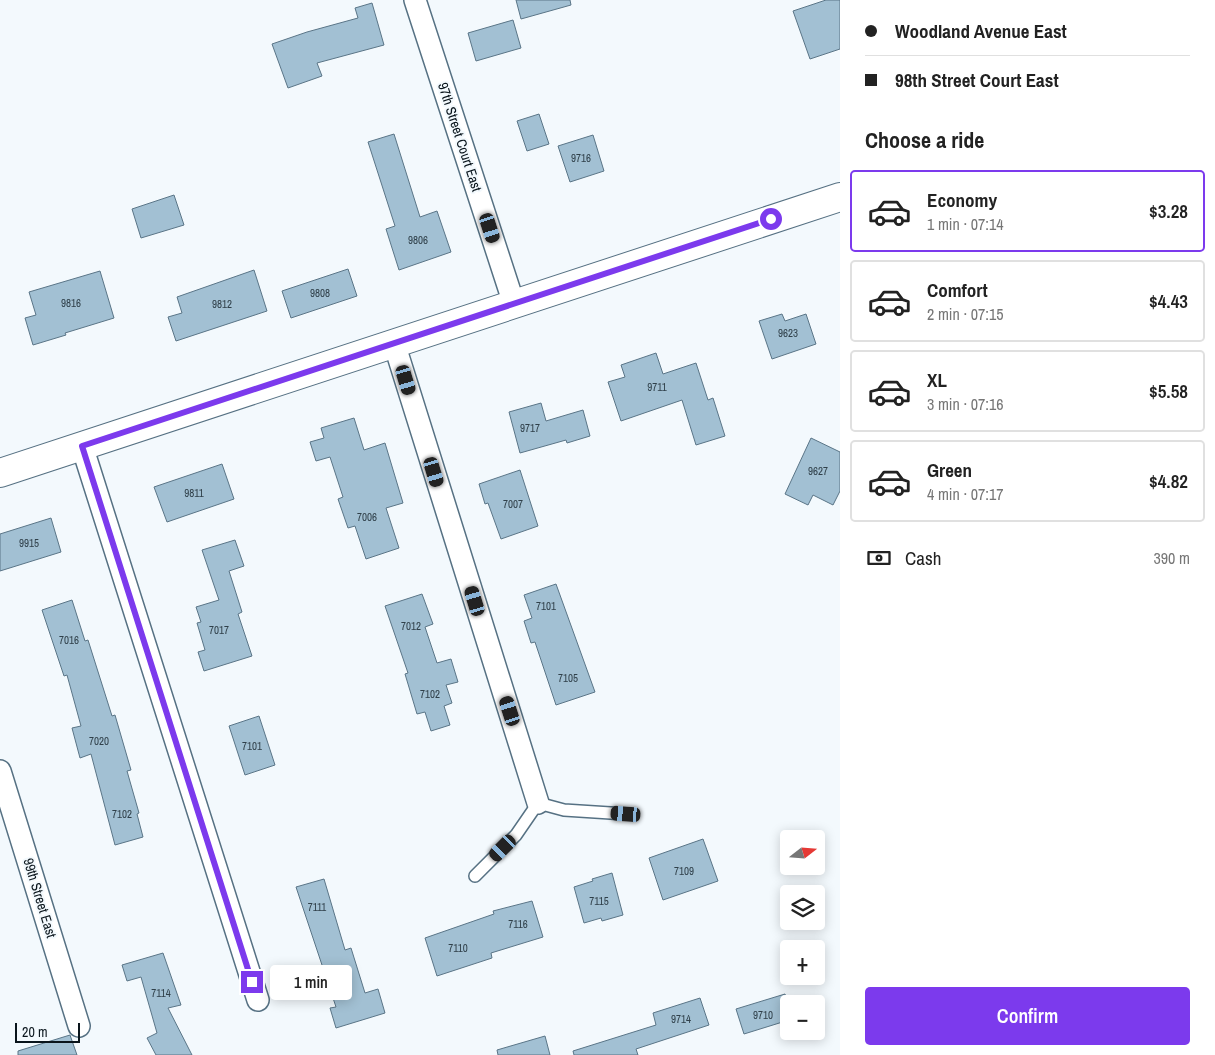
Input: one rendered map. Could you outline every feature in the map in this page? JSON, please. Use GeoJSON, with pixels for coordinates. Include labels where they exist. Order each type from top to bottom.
{"type":"FeatureCollection","features":[{"type":"Feature","properties":{"kind":"street","name":"97th Street Court East"},"geometry":{"type":"LineString","coordinates":[[416,0],[514,304]]}},
{"type":"Feature","properties":{"kind":"street"},"geometry":{"type":"LineString","coordinates":[[0,473],[840,197]]}},
{"type":"Feature","properties":{"kind":"street"},"geometry":{"type":"LineString","coordinates":[[394,343],[538,803]]}},
{"type":"Feature","properties":{"kind":"street"},"geometry":{"type":"LineString","coordinates":[[82,446],[258,1000]]}},
{"type":"Feature","properties":{"kind":"street","name":"99th Street East"},"geometry":{"type":"LineString","coordinates":[[0,771],[79,1026]]}},
{"type":"Feature","properties":{"kind":"lane"},"geometry":{"type":"LineString","coordinates":[[475,876],[516,835],[538,803],[564,810],[626,814]]}},
{"type":"Feature","properties":{"kind":"building"},"geometry":{"type":"Polygon","coordinates":[[[516,0],[570,0],[571,5],[521,19],[516,0]]]}},
{"type":"Feature","properties":{"kind":"building"},"geometry":{"type":"Polygon","coordinates":[[[826,0],[840,0],[840,49],[810,59],[793,11],[826,0]]]}},
{"type":"Feature","properties":{"kind":"building"},"geometry":{"type":"Polygon","coordinates":[[[372,3],[384,45],[317,63],[322,76],[288,88],[272,44],[358,18],[355,8],[372,3]]]}},
{"type":"Feature","properties":{"kind":"building"},"geometry":{"type":"Polygon","coordinates":[[[513,20],[521,48],[476,61],[468,33],[513,20]]]}},
{"type":"Feature","properties":{"kind":"building"},"geometry":{"type":"Polygon","coordinates":[[[539,114],[549,144],[527,151],[517,121],[539,114]]]}},
{"type":"Feature","properties":{"kind":"building"},"geometry":{"type":"Polygon","coordinates":[[[394,134],[420,217],[437,211],[451,252],[399,270],[386,229],[395,226],[368,142],[394,134]]]}},
{"type":"Feature","properties":{"kind":"building"},"geometry":{"type":"Polygon","coordinates":[[[593,135],[604,171],[570,182],[558,146],[593,135]]]}},
{"type":"Feature","properties":{"kind":"building"},"geometry":{"type":"Polygon","coordinates":[[[174,195],[184,225],[141,238],[132,209],[174,195]]]}},
{"type":"Feature","properties":{"kind":"building"},"geometry":{"type":"Polygon","coordinates":[[[348,269],[357,296],[291,318],[282,291],[348,269]]]}},
{"type":"Feature","properties":{"kind":"building"},"geometry":{"type":"Polygon","coordinates":[[[254,270],[267,311],[176,341],[168,317],[182,313],[177,297],[254,270]]]}},
{"type":"Feature","properties":{"kind":"building"},"geometry":{"type":"Polygon","coordinates":[[[100,271],[114,318],[33,345],[25,318],[36,315],[29,292],[100,271]]]}},
{"type":"Feature","properties":{"kind":"building"},"geometry":{"type":"Polygon","coordinates":[[[782,314],[785,321],[806,314],[816,344],[772,359],[759,321],[782,314]]]}},
{"type":"Feature","properties":{"kind":"building"},"geometry":{"type":"Polygon","coordinates":[[[656,353],[663,374],[696,363],[708,400],[713,398],[725,436],[696,445],[682,400],[621,421],[608,382],[625,377],[621,365],[656,353]]]}},
{"type":"Feature","properties":{"kind":"building"},"geometry":{"type":"Polygon","coordinates":[[[541,403],[546,421],[583,410],[590,436],[567,443],[566,440],[520,453],[509,412],[541,403]]]}},
{"type":"Feature","properties":{"kind":"building"},"geometry":{"type":"Polygon","coordinates":[[[354,418],[364,450],[385,443],[403,503],[386,508],[399,548],[366,559],[355,526],[348,528],[338,499],[343,497],[330,457],[316,461],[310,442],[324,438],[321,428],[354,418]]]}},
{"type":"Feature","properties":{"kind":"building"},"geometry":{"type":"Polygon","coordinates":[[[811,438],[840,452],[840,491],[833,505],[813,495],[808,505],[785,494],[811,438]]]}},
{"type":"Feature","properties":{"kind":"building"},"geometry":{"type":"Polygon","coordinates":[[[222,464],[234,499],[167,522],[154,487],[222,464]]]}},
{"type":"Feature","properties":{"kind":"building"},"geometry":{"type":"Polygon","coordinates":[[[520,470],[538,526],[501,539],[488,503],[485,504],[479,484],[520,470]]]}},
{"type":"Feature","properties":{"kind":"building"},"geometry":{"type":"Polygon","coordinates":[[[51,518],[61,552],[0,571],[0,534],[51,518]]]}},
{"type":"Feature","properties":{"kind":"building"},"geometry":{"type":"Polygon","coordinates":[[[235,540],[244,566],[229,571],[242,612],[238,614],[252,656],[204,671],[198,652],[205,650],[197,623],[201,622],[196,607],[219,600],[202,550],[235,540]]]}},
{"type":"Feature","properties":{"kind":"building"},"geometry":{"type":"Polygon","coordinates":[[[556,584],[595,692],[556,705],[535,642],[531,643],[524,621],[532,618],[524,595],[556,584]]]}},
{"type":"Feature","properties":{"kind":"building"},"geometry":{"type":"Polygon","coordinates":[[[422,594],[433,624],[425,627],[437,663],[451,659],[458,682],[446,685],[452,703],[444,706],[450,725],[431,731],[425,712],[417,714],[405,674],[408,673],[385,606],[422,594]]]}},
{"type":"Feature","properties":{"kind":"building"},"geometry":{"type":"Polygon","coordinates":[[[72,600],[85,641],[88,640],[112,716],[115,715],[131,770],[127,771],[139,813],[137,814],[143,837],[115,845],[91,754],[80,758],[72,728],[81,726],[67,675],[64,676],[42,610],[72,600]]]}},
{"type":"Feature","properties":{"kind":"building"},"geometry":{"type":"Polygon","coordinates":[[[259,716],[275,765],[245,775],[229,726],[259,716]]]}},
{"type":"Feature","properties":{"kind":"building"},"geometry":{"type":"Polygon","coordinates":[[[703,839],[718,881],[663,900],[649,858],[703,839]]]}},
{"type":"Feature","properties":{"kind":"building"},"geometry":{"type":"Polygon","coordinates":[[[612,873],[623,915],[602,921],[601,918],[584,923],[574,887],[612,873]]]}},
{"type":"Feature","properties":{"kind":"building"},"geometry":{"type":"Polygon","coordinates":[[[324,879],[345,950],[351,948],[365,993],[378,989],[385,1013],[336,1028],[330,1008],[336,1007],[296,887],[324,879]]]}},
{"type":"Feature","properties":{"kind":"building"},"geometry":{"type":"Polygon","coordinates":[[[532,901],[543,937],[491,953],[492,958],[437,976],[425,938],[494,914],[493,911],[532,901]]]}},
{"type":"Feature","properties":{"kind":"building"},"geometry":{"type":"Polygon","coordinates":[[[163,953],[181,1005],[168,1008],[192,1055],[156,1055],[147,1038],[157,1033],[141,977],[127,981],[122,965],[163,953]]]}},
{"type":"Feature","properties":{"kind":"building"},"geometry":{"type":"Polygon","coordinates":[[[780,996],[780,1023],[744,1034],[736,1009],[780,996]]]}},
{"type":"Feature","properties":{"kind":"building"},"geometry":{"type":"Polygon","coordinates":[[[700,998],[709,1025],[636,1049],[638,1055],[574,1055],[573,1051],[656,1025],[653,1013],[700,998]]]}},
{"type":"Feature","properties":{"kind":"building"},"geometry":{"type":"Polygon","coordinates":[[[70,1035],[77,1055],[18,1055],[18,1051],[70,1035]]]}},
{"type":"Feature","properties":{"kind":"building"},"geometry":{"type":"Polygon","coordinates":[[[545,1036],[550,1055],[498,1055],[497,1050],[545,1036]]]}},
{"type":"Feature","properties":{"kind":"route"},"geometry":{"type":"LineString","coordinates":[[252,982],[82,446],[771,219]]}}]}
